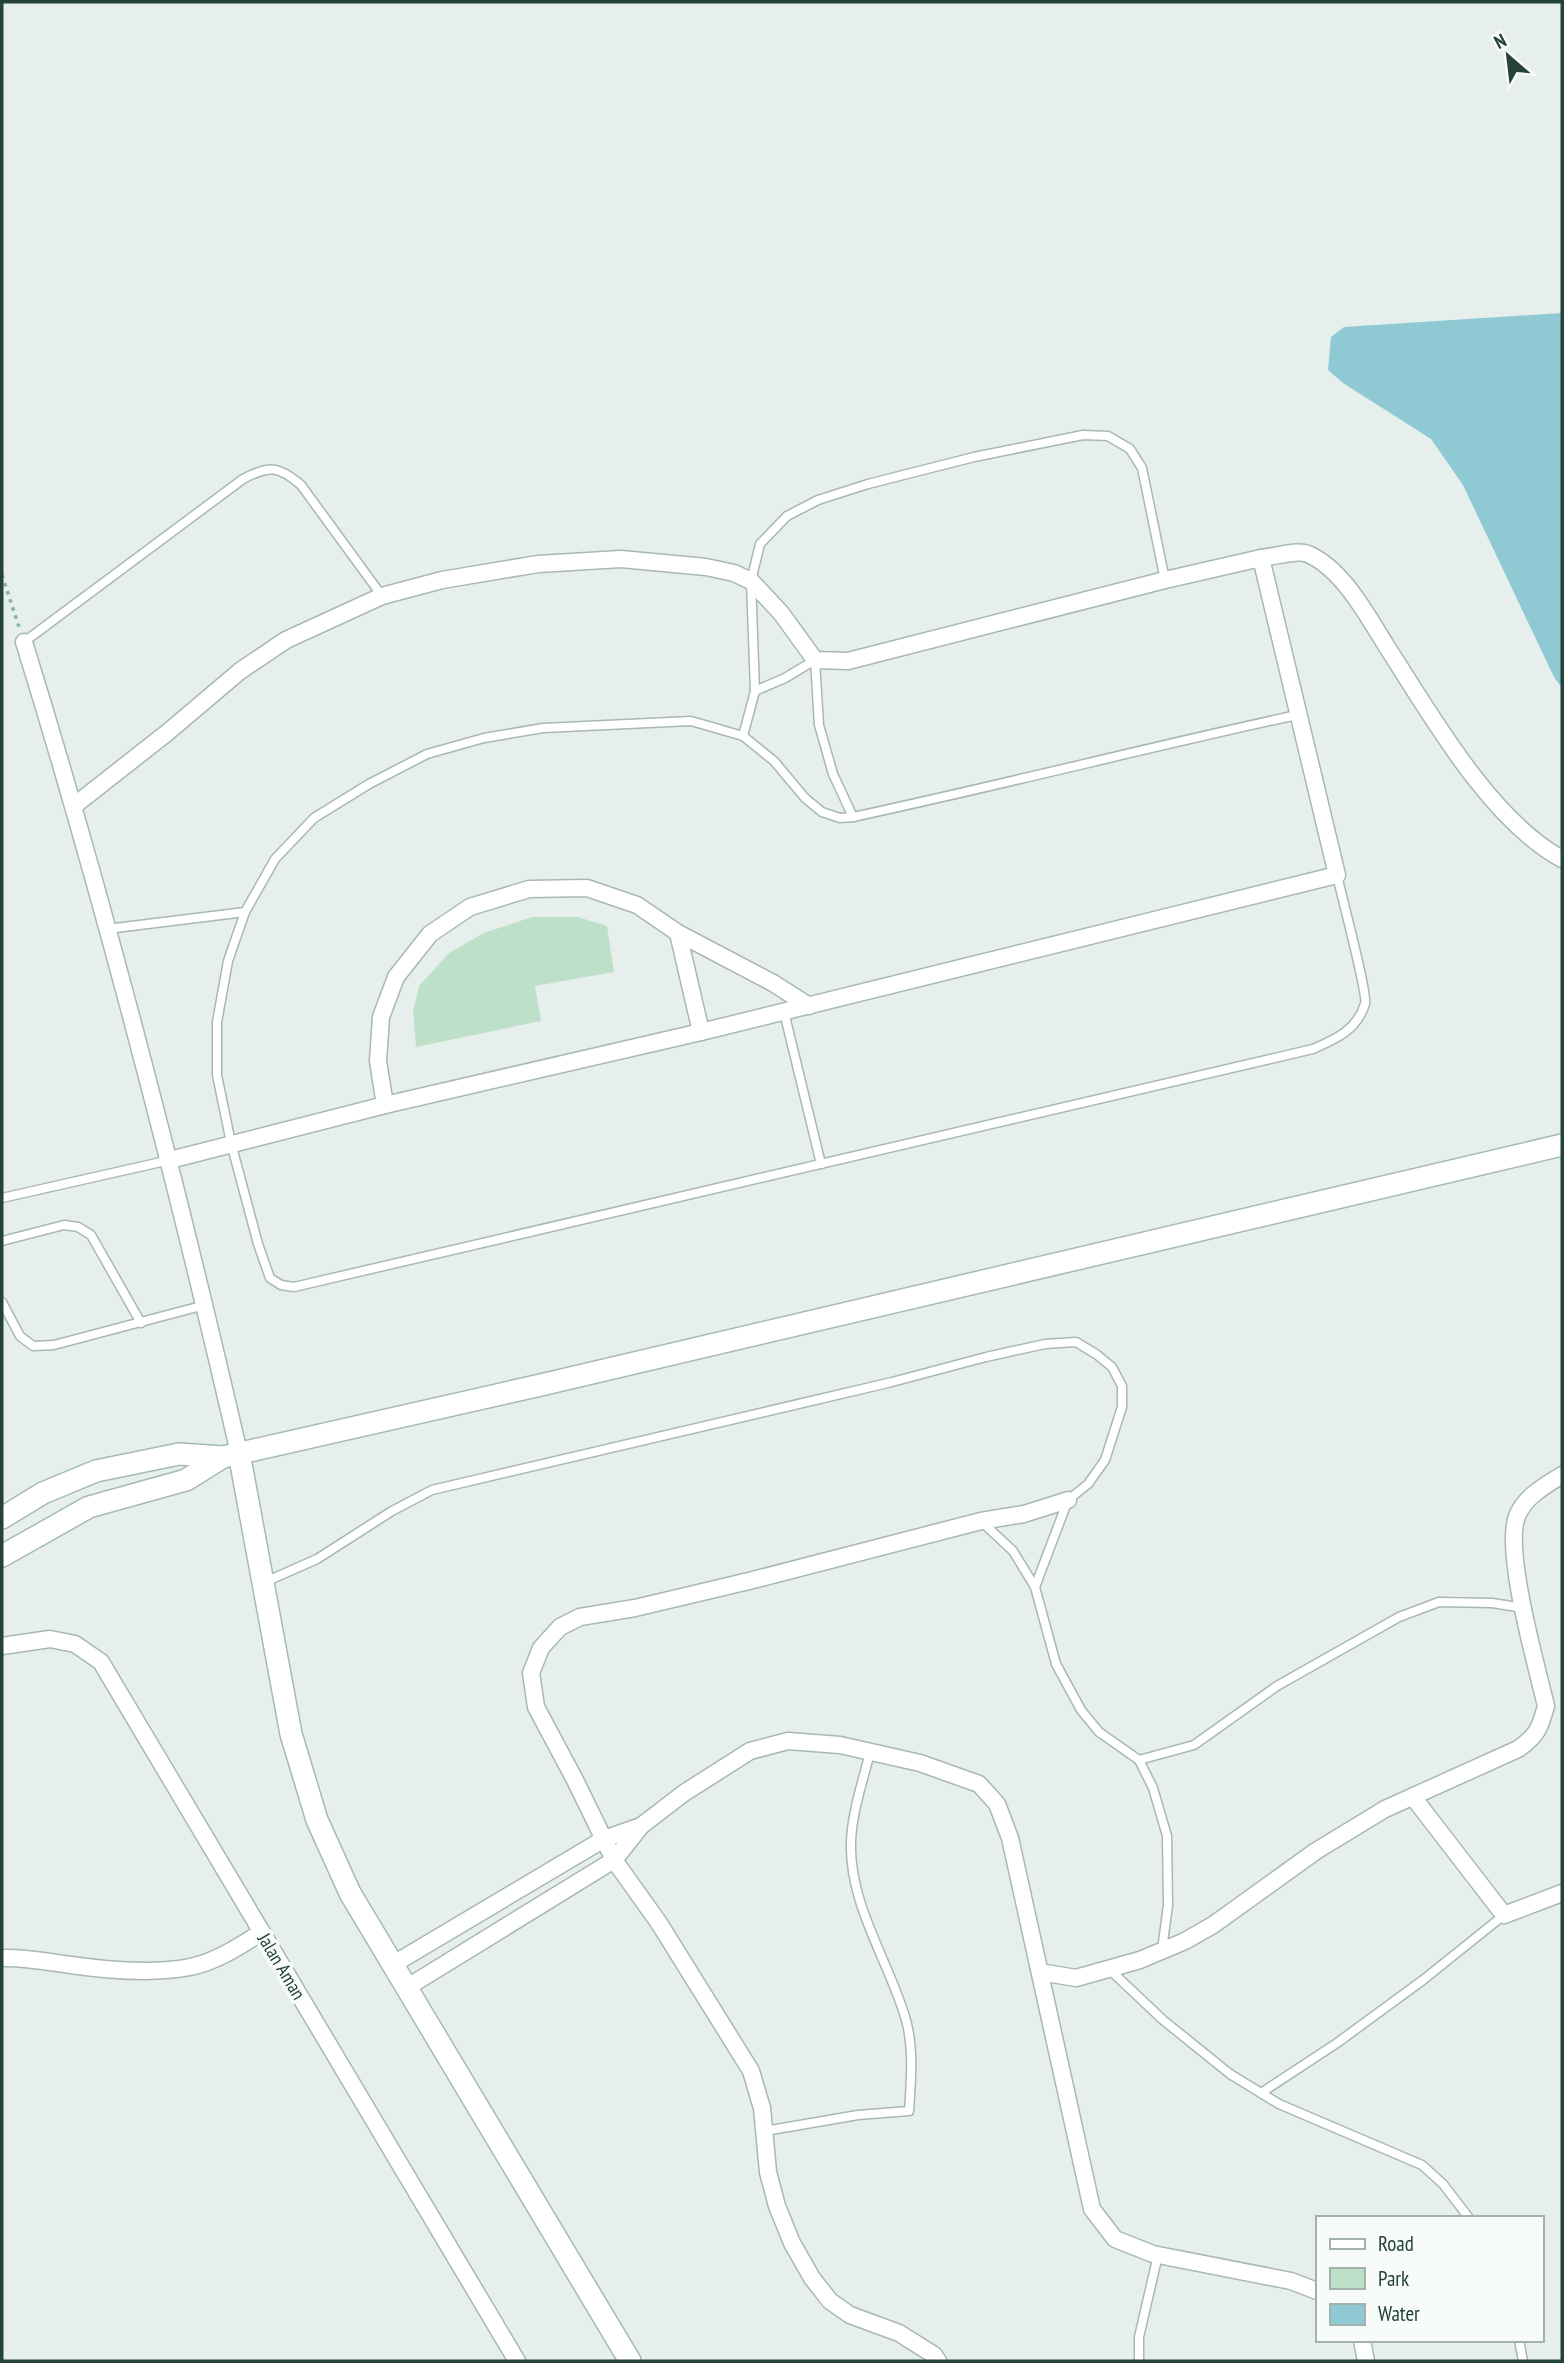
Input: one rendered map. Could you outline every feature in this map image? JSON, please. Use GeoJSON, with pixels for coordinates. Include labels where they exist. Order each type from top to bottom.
{"type":"FeatureCollection","features":[{"type":"Feature","properties":{"kind":"street"},"geometry":{"type":"LineString","coordinates":[[75,805],[240,671],[286,640],[382,596],[442,580],[538,564],[621,559],[706,566],[734,573],[751,581],[781,612],[815,660],[848,661],[1164,580],[1261,558],[1306,553],[1325,564],[1356,598],[1415,692],[1467,767],[1504,813],[1531,838],[1562,859]]}},
{"type":"Feature","properties":{"kind":"street"},"geometry":{"type":"LineString","coordinates":[[170,1160],[385,1105],[809,1006],[1337,875],[1261,558]]}},
{"type":"Feature","properties":{"kind":"street"},"geometry":{"type":"LineString","coordinates":[[24,642],[75,805],[170,1160],[205,1305],[231,1455],[262,1584],[291,1734],[317,1820],[350,1893],[630,2361]]}},
{"type":"Feature","properties":{"kind":"street"},"geometry":{"type":"LineString","coordinates":[[385,1105],[378,1060],[381,1017],[396,977],[430,934],[470,907],[529,889],[587,887],[637,905],[678,933],[773,983],[809,1006]]}},
{"type":"Feature","properties":{"kind":"street"},"geometry":{"type":"LineString","coordinates":[[678,933],[701,1032]]}},
{"type":"Feature","properties":{"kind":"street"},"geometry":{"type":"LineString","coordinates":[[2,1518],[66,1482],[107,1467],[179,1454],[231,1455],[585,1375],[1562,1145]]}},
{"type":"Feature","properties":{"kind":"street"},"geometry":{"type":"LineString","coordinates":[[2,1556],[89,1507],[186,1480],[231,1455]]}},
{"type":"Feature","properties":{"kind":"street"},"geometry":{"type":"LineString","coordinates":[[1040,1972],[1076,1978],[1140,1960],[1185,1941],[1213,1925],[1316,1851],[1385,1809],[1518,1749],[1533,1739],[1546,1706],[1515,1558],[1517,1514],[1536,1491],[1562,1475]]}},
{"type":"Feature","properties":{"kind":"street"},"geometry":{"type":"LineString","coordinates":[[938,2361],[899,2333],[850,2315],[830,2301],[812,2278],[792,2243],[777,2206],[768,2172],[762,2108],[751,2071],[659,1923],[614,1860],[536,1707],[531,1673],[541,1648],[560,1627],[580,1617],[635,1608],[749,1581],[981,1521],[1024,1514],[1068,1500]]}},
{"type":"Feature","properties":{"kind":"street","name":"Jalan Aman"},"geometry":{"type":"LineString","coordinates":[[2,1646],[50,1639],[75,1644],[101,1662],[517,2361]]}},
{"type":"Feature","properties":{"kind":"street"},"geometry":{"type":"LineString","coordinates":[[406,1988],[614,1860],[641,1826],[684,1793],[750,1751],[788,1741],[840,1745],[919,1763],[978,1784],[997,1804],[1010,1838],[1092,2209],[1115,2239],[1158,2255],[1291,2281],[1316,2291]]}},
{"type":"Feature","properties":{"kind":"street"},"geometry":{"type":"LineString","coordinates":[[1413,1797],[1504,1915],[1562,1893]]}},
{"type":"Feature","properties":{"kind":"street"},"geometry":{"type":"LineString","coordinates":[[392,1965],[604,1839],[641,1826]]}},
{"type":"Feature","properties":{"kind":"street"},"geometry":{"type":"LineString","coordinates":[[2,1958],[84,1967],[163,1970],[190,1967],[212,1960],[236,1949],[262,1932]]}},
{"type":"Feature","properties":{"kind":"street"},"geometry":{"type":"LineString","coordinates":[[1362,2342],[1366,2361]]}},
{"type":"Feature","properties":{"kind":"lane"},"geometry":{"type":"LineString","coordinates":[[743,736],[755,691],[751,581],[760,544],[787,516],[818,500],[868,484],[974,457],[1083,435],[1108,436],[1129,449],[1142,468],[1164,580]]}},
{"type":"Feature","properties":{"kind":"lane"},"geometry":{"type":"LineString","coordinates":[[24,642],[243,479],[259,470],[274,469],[287,473],[301,485],[382,596]]}},
{"type":"Feature","properties":{"kind":"lane"},"geometry":{"type":"LineString","coordinates":[[755,691],[785,678],[815,660],[819,725],[833,774],[853,817]]}},
{"type":"Feature","properties":{"kind":"lane"},"geometry":{"type":"LineString","coordinates":[[1297,715],[1188,739],[1068,770],[840,818],[822,812],[805,798],[774,761],[743,736],[691,721],[543,728],[484,738],[428,754],[369,783],[314,818],[275,859],[245,912],[228,961],[216,1022],[217,1075],[231,1143],[270,1278],[281,1285],[294,1287],[1313,1049],[1339,1038],[1355,1024],[1366,1002],[1337,875]]}},
{"type":"Feature","properties":{"kind":"lane"},"geometry":{"type":"LineString","coordinates":[[107,929],[245,912]]}},
{"type":"Feature","properties":{"kind":"lane"},"geometry":{"type":"LineString","coordinates":[[784,1012],[821,1164]]}},
{"type":"Feature","properties":{"kind":"lane"},"geometry":{"type":"LineString","coordinates":[[2,1198],[170,1160]]}},
{"type":"Feature","properties":{"kind":"lane"},"geometry":{"type":"LineString","coordinates":[[2,1241],[64,1225],[78,1227],[91,1236],[141,1323]]}},
{"type":"Feature","properties":{"kind":"lane"},"geometry":{"type":"LineString","coordinates":[[2,1302],[20,1336],[33,1346],[54,1345],[205,1305]]}},
{"type":"Feature","properties":{"kind":"lane"},"geometry":{"type":"LineString","coordinates":[[262,1584],[317,1559],[391,1511],[432,1490],[892,1382],[986,1357],[1045,1344],[1076,1342],[1112,1367],[1122,1387],[1122,1407],[1105,1460],[1088,1484],[1068,1500],[1035,1587]]}},
{"type":"Feature","properties":{"kind":"lane"},"geometry":{"type":"LineString","coordinates":[[981,1521],[1013,1551],[1035,1587],[1056,1664],[1081,1710],[1098,1732],[1139,1760],[1153,1788],[1167,1836],[1168,1905],[1161,1950]]}},
{"type":"Feature","properties":{"kind":"lane"},"geometry":{"type":"LineString","coordinates":[[1139,1760],[1194,1745],[1277,1686],[1399,1617],[1439,1602],[1484,1602],[1524,1608]]}},
{"type":"Feature","properties":{"kind":"lane"},"geometry":{"type":"LineString","coordinates":[[765,2131],[858,2115],[909,2111],[911,2068],[907,2022],[868,1922],[854,1877],[851,1841],[870,1752]]}},
{"type":"Feature","properties":{"kind":"lane"},"geometry":{"type":"LineString","coordinates":[[1261,2093],[1337,2043],[1423,1980],[1504,1915]]}},
{"type":"Feature","properties":{"kind":"lane"},"geometry":{"type":"LineString","coordinates":[[1109,1969],[1163,2020],[1230,2074],[1279,2104],[1422,2165],[1443,2184],[1467,2216]]}},
{"type":"Feature","properties":{"kind":"lane"},"geometry":{"type":"LineString","coordinates":[[1139,2361],[1139,2337],[1158,2255]]}},
{"type":"Feature","properties":{"kind":"lane"},"geometry":{"type":"LineString","coordinates":[[1519,2342],[1523,2361]]}},
{"type":"Feature","properties":{"kind":"path"},"geometry":{"type":"LineString","coordinates":[[2,575],[24,642]]}},
{"type":"Feature","properties":{"kind":"green space"},"geometry":{"type":"Polygon","coordinates":[[[532,917],[578,917],[607,926],[614,972],[535,986],[541,1021],[416,1047],[413,1011],[419,986],[449,953],[484,933],[532,917]]]}},
{"type":"Feature","properties":{"kind":"water"},"geometry":{"type":"Polygon","coordinates":[[[1562,313],[1562,688],[1554,677],[1463,485],[1431,439],[1343,383],[1328,370],[1331,337],[1344,327],[1562,313]]]}}]}
